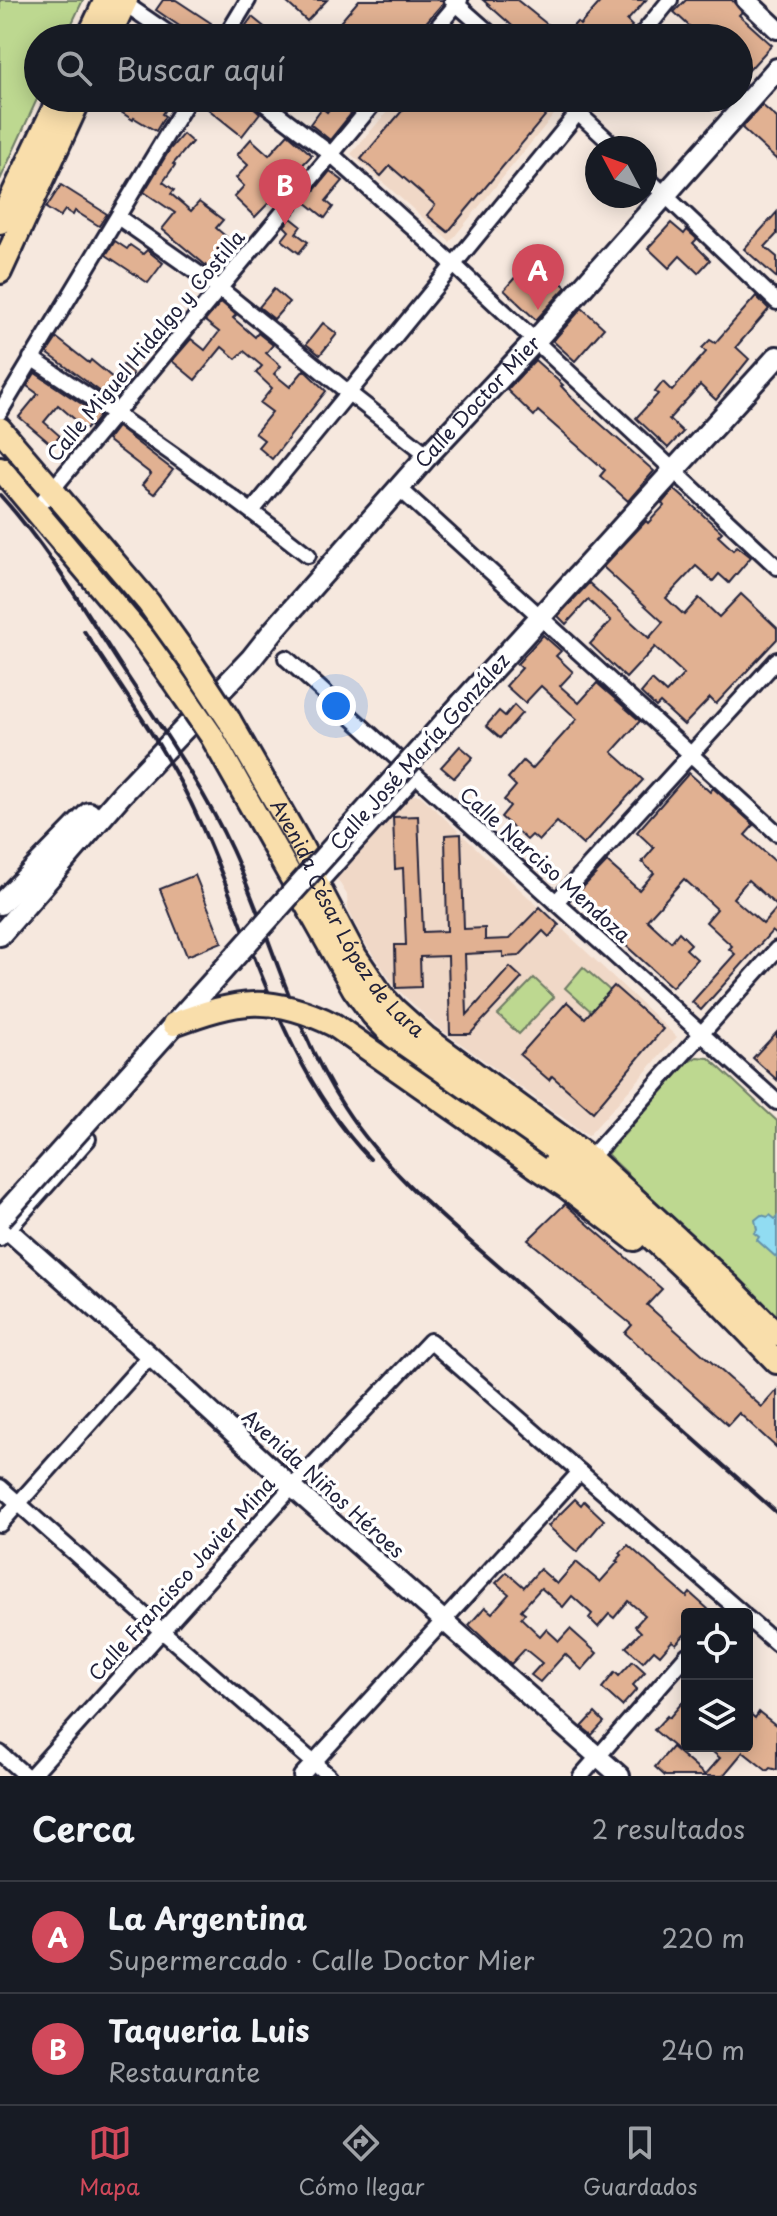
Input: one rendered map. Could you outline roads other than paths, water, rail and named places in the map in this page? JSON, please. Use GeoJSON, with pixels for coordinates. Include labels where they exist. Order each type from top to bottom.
{"type":"FeatureCollection","features":[{"type":"Feature","properties":{"kind":"main road"},"geometry":{"type":"LineString","coordinates":[[99,24],[118,1]]}},
{"type":"Feature","properties":{"kind":"main road"},"geometry":{"type":"LineString","coordinates":[[112,24],[118,1]]}},
{"type":"Feature","properties":{"kind":"main road","name":"Calle Doctor Mier"},"geometry":{"type":"LineString","coordinates":[[753,96],[777,69]]}},
{"type":"Feature","properties":{"kind":"main road"},"geometry":{"type":"LineString","coordinates":[[0,222],[62,112]]}},
{"type":"Feature","properties":{"kind":"main road"},"geometry":{"type":"LineString","coordinates":[[0,272],[64,112]]}},
{"type":"Feature","properties":{"kind":"main road","name":"Calle Doctor Mier"},"geometry":{"type":"LineString","coordinates":[[0,935],[122,794],[251,659],[428,455],[535,341],[739,112]]}},
{"type":"Feature","properties":{"kind":"main road","name":"Calle José María González"},"geometry":{"type":"LineString","coordinates":[[2,1227],[174,1024],[777,357]]}},
{"type":"Feature","properties":{"kind":"main road","name":"Avenida César López de Lara"},"geometry":{"type":"LineString","coordinates":[[0,429],[148,602],[229,720],[309,862],[311,893],[354,989],[373,1015],[403,1032],[583,1165],[728,1285],[777,1334]]}},
{"type":"Feature","properties":{"kind":"main road","name":"Avenida César López de Lara"},"geometry":{"type":"LineString","coordinates":[[0,468],[143,638],[211,735],[291,877],[311,893]]}},
{"type":"Feature","properties":{"kind":"main road","name":"Calle Doctor Mier"},"geometry":{"type":"LineString","coordinates":[[0,904],[274,630]]}},
{"type":"Feature","properties":{"kind":"main road"},"geometry":{"type":"LineString","coordinates":[[174,1024],[240,1003],[273,1003],[313,1014],[354,1038],[538,1168],[624,1231],[692,1287],[712,1295]]}},
{"type":"Feature","properties":{"kind":"main road","name":"Avenida César López de Lara"},"geometry":{"type":"LineString","coordinates":[[583,1165],[619,1207],[777,1362]]}},
{"type":"Feature","properties":{"kind":"street"},"geometry":{"type":"LineString","coordinates":[[233,24],[248,0]]}},
{"type":"Feature","properties":{"kind":"street"},"geometry":{"type":"LineString","coordinates":[[650,24],[670,0]]}},
{"type":"Feature","properties":{"kind":"street"},"geometry":{"type":"LineString","coordinates":[[746,0],[777,29]]}},
{"type":"Feature","properties":{"kind":"street"},"geometry":{"type":"LineString","coordinates":[[118,1],[153,24]]}},
{"type":"Feature","properties":{"kind":"street"},"geometry":{"type":"LineString","coordinates":[[439,24],[456,1],[480,24]]}},
{"type":"Feature","properties":{"kind":"street"},"geometry":{"type":"LineString","coordinates":[[0,412],[181,112]]}},
{"type":"Feature","properties":{"kind":"street"},"geometry":{"type":"LineString","coordinates":[[276,112],[331,154],[454,265],[777,567]]}},
{"type":"Feature","properties":{"kind":"street","name":"Calle Miguel Hidalgo y Costilla"},"geometry":{"type":"LineString","coordinates":[[36,509],[366,112]]}},
{"type":"Feature","properties":{"kind":"street"},"geometry":{"type":"LineString","coordinates":[[252,511],[578,112],[603,136]]}},
{"type":"Feature","properties":{"kind":"street"},"geometry":{"type":"LineString","coordinates":[[657,187],[777,302]]}},
{"type":"Feature","properties":{"kind":"street"},"geometry":{"type":"LineString","coordinates":[[118,217],[219,288],[428,455]]}},
{"type":"Feature","properties":{"kind":"street"},"geometry":{"type":"LineString","coordinates":[[31,358],[116,414],[308,555]]}},
{"type":"Feature","properties":{"kind":"street"},"geometry":{"type":"LineString","coordinates":[[399,488],[777,833]]}},
{"type":"Feature","properties":{"kind":"street","name":"Calle Narciso Mendoza"},"geometry":{"type":"LineString","coordinates":[[286,658],[777,1102]]}},
{"type":"Feature","properties":{"kind":"street"},"geometry":{"type":"LineString","coordinates":[[556,902],[777,660]]}},
{"type":"Feature","properties":{"kind":"street"},"geometry":{"type":"LineString","coordinates":[[291,877],[309,862],[400,761]]}},
{"type":"Feature","properties":{"kind":"street"},"geometry":{"type":"LineString","coordinates":[[311,893],[416,776]]}},
{"type":"Feature","properties":{"kind":"street"},"geometry":{"type":"LineString","coordinates":[[583,1165],[777,949]]}},
{"type":"Feature","properties":{"kind":"street"},"geometry":{"type":"LineString","coordinates":[[2,1227],[88,1139]]}},
{"type":"Feature","properties":{"kind":"street","name":"Avenida Niños Héroes"},"geometry":{"type":"LineString","coordinates":[[2,1227],[150,1356],[443,1622],[620,1776]]}},
{"type":"Feature","properties":{"kind":"street","name":"Calle Francisco Javier Mina"},"geometry":{"type":"LineString","coordinates":[[29,1776],[292,1487],[430,1341],[580,1472]]}},
{"type":"Feature","properties":{"kind":"street"},"geometry":{"type":"LineString","coordinates":[[0,1524],[150,1356]]}},
{"type":"Feature","properties":{"kind":"street"},"geometry":{"type":"LineString","coordinates":[[301,1776],[580,1472],[732,1608]]}},
{"type":"Feature","properties":{"kind":"street"},"geometry":{"type":"LineString","coordinates":[[0,1487],[329,1776]]}},
{"type":"Feature","properties":{"kind":"street"},"geometry":{"type":"LineString","coordinates":[[753,1625],[777,1644]]}},
{"type":"Feature","properties":{"kind":"street"},"geometry":{"type":"LineString","coordinates":[[581,1776],[681,1662]]}},
{"type":"Feature","properties":{"kind":"street"},"geometry":{"type":"LineString","coordinates":[[0,1753],[29,1776]]}},
{"type":"Feature","properties":{"kind":"water"},"geometry":{"type":"Polygon","coordinates":[[[761,1215],[777,1217],[777,1258],[757,1240],[759,1237],[754,1233],[757,1230],[755,1220],[761,1215]]]}},
{"type":"Feature","properties":{"kind":"railway"},"geometry":{"type":"LineString","coordinates":[[0,495],[65,580],[208,804],[246,882],[310,1046],[361,1132],[401,1177],[445,1219],[777,1513]]}},
{"type":"Feature","properties":{"kind":"railway"},"geometry":{"type":"LineString","coordinates":[[84,631],[145,723],[186,794],[217,861],[270,997],[313,1084],[339,1123],[370,1159]]}},
{"type":"Feature","properties":{"kind":"place","name":"Taqueria Luis"},"geometry":{"type":"Point","coordinates":[285,225]}},
{"type":"Feature","properties":{"kind":"place","name":"La Argentina"},"geometry":{"type":"Point","coordinates":[538,310]}}]}
